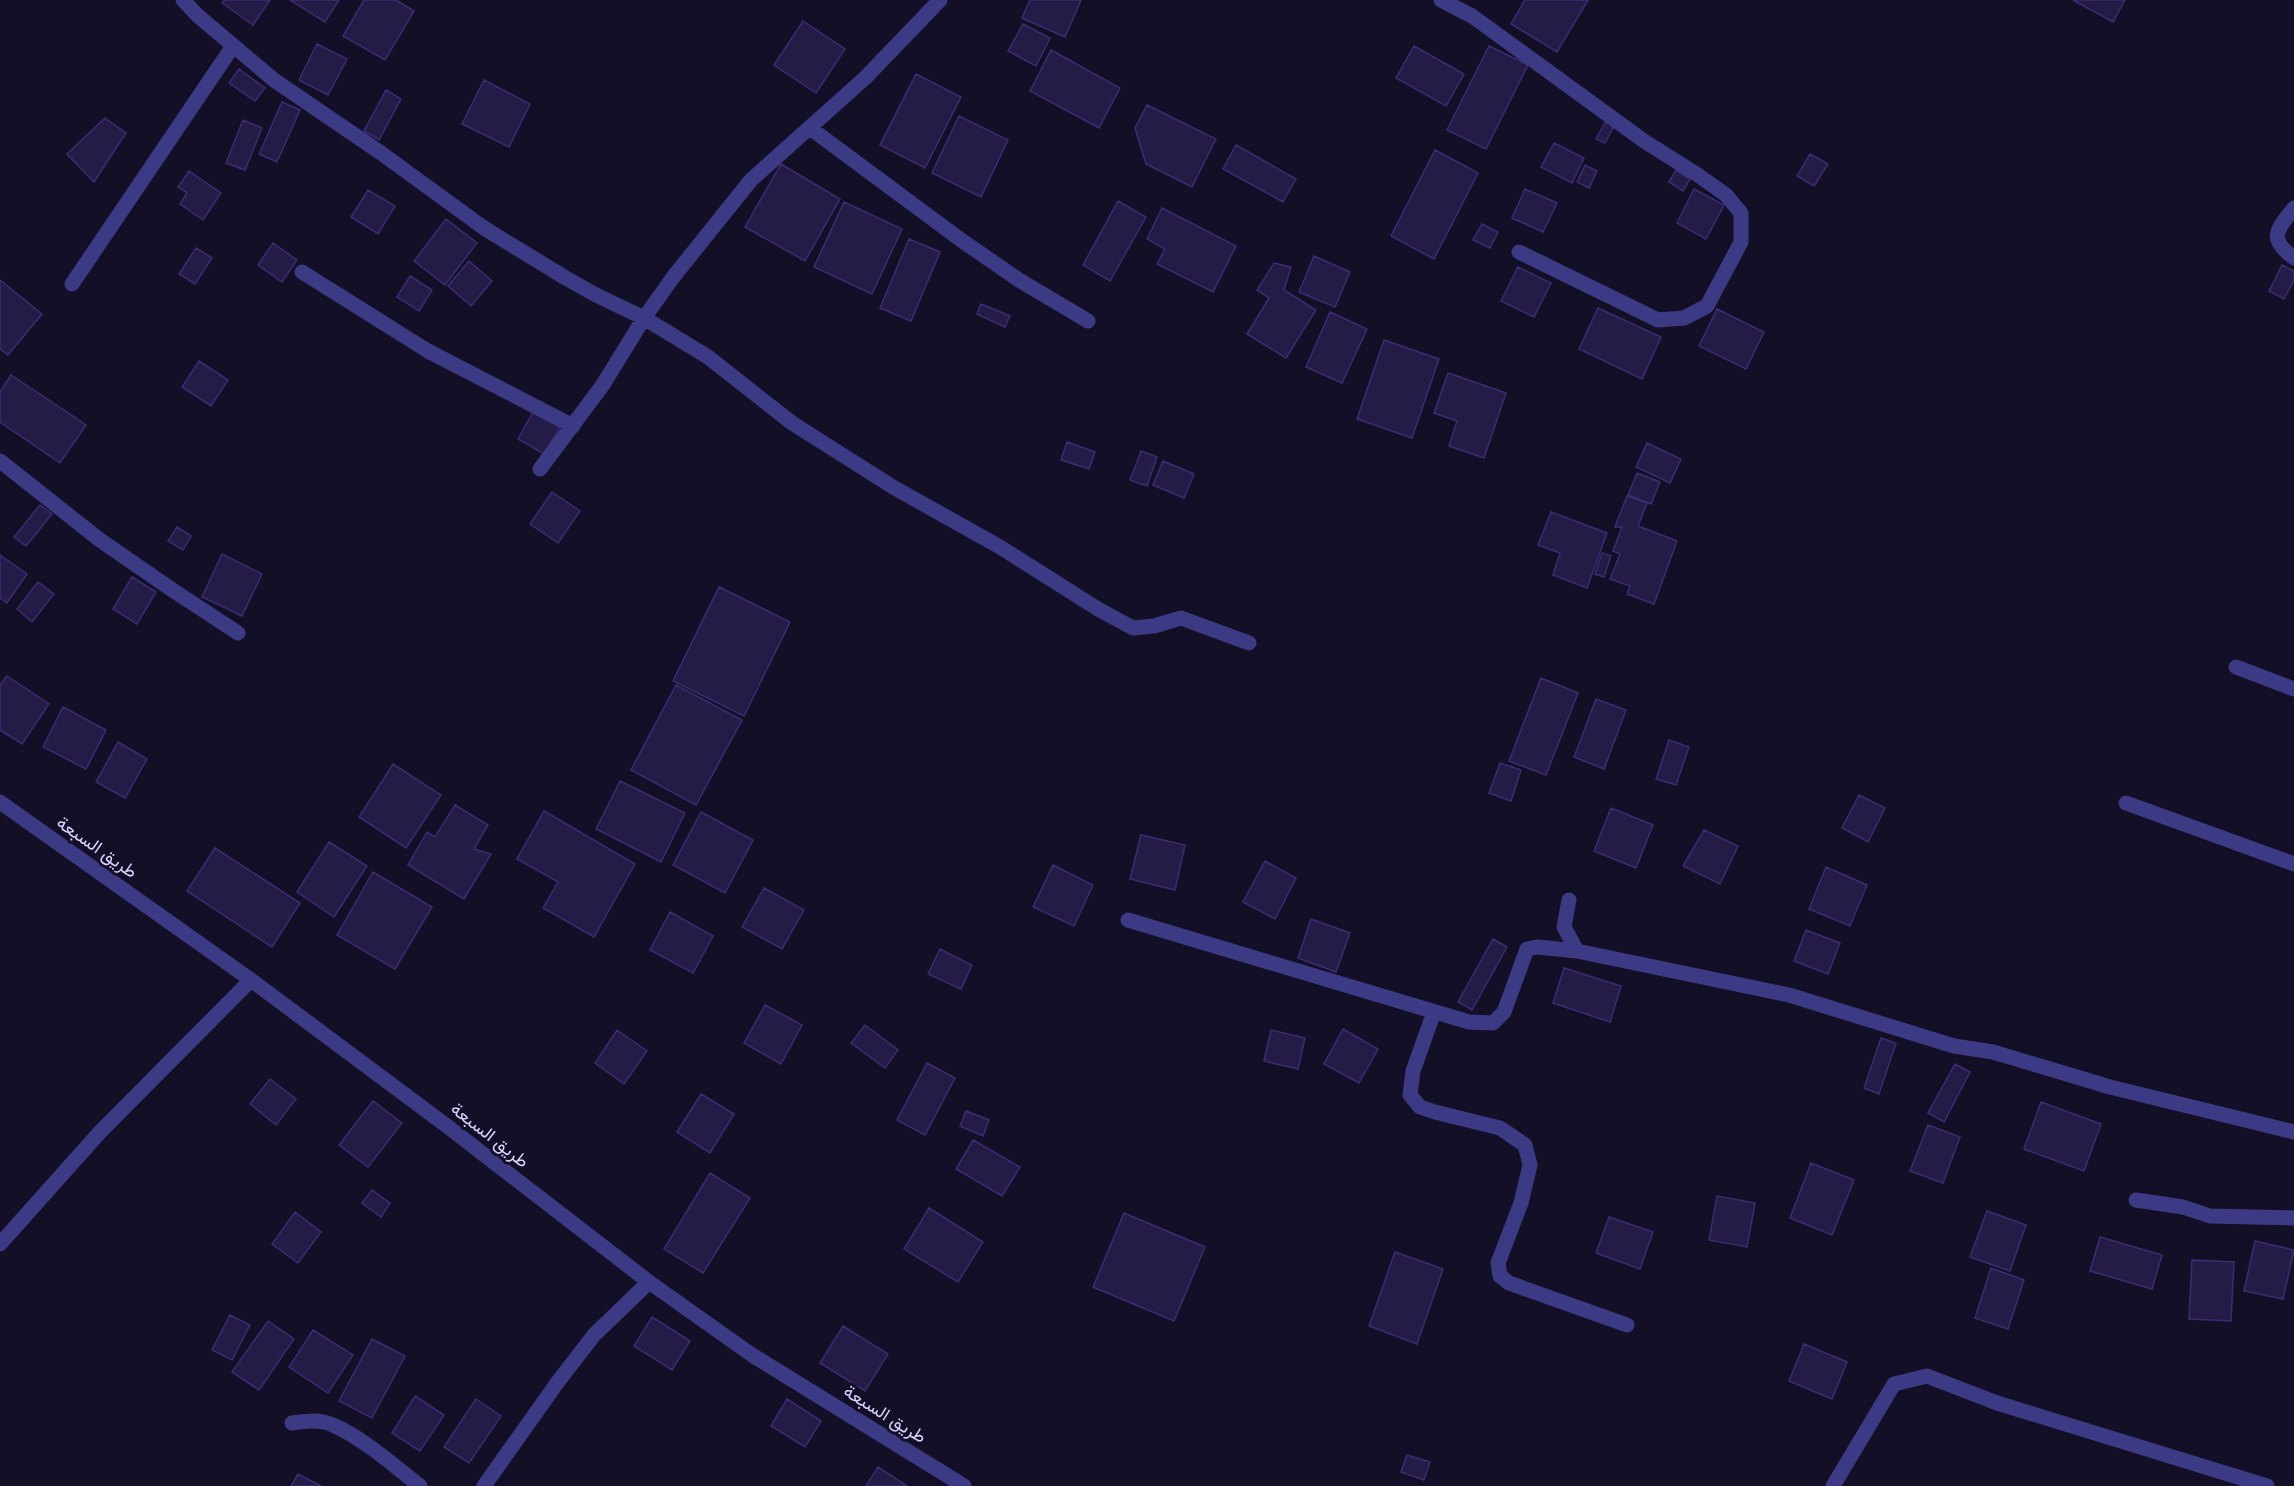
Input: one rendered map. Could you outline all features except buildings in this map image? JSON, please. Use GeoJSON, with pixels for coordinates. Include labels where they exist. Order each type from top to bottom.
{"type":"FeatureCollection","features":[{"type":"Feature","properties":{"kind":"street"},"geometry":{"type":"LineString","coordinates":[[183,0],[197,15],[274,80],[381,153],[508,245],[596,295],[644,318],[708,357],[792,423],[892,487],[1038,570],[1107,614],[1133,627],[1154,626],[1181,618],[1249,643]]}},
{"type":"Feature","properties":{"kind":"street"},"geometry":{"type":"LineString","coordinates":[[540,470],[602,386],[644,318],[674,276],[751,180],[865,78],[940,0]]}},
{"type":"Feature","properties":{"kind":"street"},"geometry":{"type":"LineString","coordinates":[[1441,0],[1472,16],[1644,141],[1698,175],[1726,195],[1741,213],[1741,242],[1707,306],[1684,318],[1658,320],[1519,252]]}},
{"type":"Feature","properties":{"kind":"street"},"geometry":{"type":"LineString","coordinates":[[72,284],[233,46]]}},
{"type":"Feature","properties":{"kind":"street"},"geometry":{"type":"LineString","coordinates":[[810,128],[961,240],[1019,280],[1088,321]]}},
{"type":"Feature","properties":{"kind":"street"},"geometry":{"type":"LineString","coordinates":[[2294,208],[2277,230],[2277,240],[2294,258]]}},
{"type":"Feature","properties":{"kind":"street"},"geometry":{"type":"LineString","coordinates":[[302,272],[428,351],[573,426]]}},
{"type":"Feature","properties":{"kind":"street"},"geometry":{"type":"LineString","coordinates":[[0,461],[100,540],[238,633]]}},
{"type":"Feature","properties":{"kind":"street"},"geometry":{"type":"LineString","coordinates":[[2236,667],[2294,689]]}},
{"type":"Feature","properties":{"kind":"street","name":"طريق السبعة"},"geometry":{"type":"LineString","coordinates":[[0,802],[251,980],[649,1282],[752,1355],[964,1486]]}},
{"type":"Feature","properties":{"kind":"street"},"geometry":{"type":"LineString","coordinates":[[2126,803],[2294,864]]}},
{"type":"Feature","properties":{"kind":"street"},"geometry":{"type":"LineString","coordinates":[[1569,900],[1564,927],[1577,951]]}},
{"type":"Feature","properties":{"kind":"street"},"geometry":{"type":"LineString","coordinates":[[1128,920],[1468,1022],[1492,1023],[1504,1012],[1527,949],[1537,947],[1577,951],[1789,995],[1954,1046],[1993,1052],[2110,1088],[2294,1132]]}},
{"type":"Feature","properties":{"kind":"street"},"geometry":{"type":"LineString","coordinates":[[0,1244],[100,1132],[251,980]]}},
{"type":"Feature","properties":{"kind":"street"},"geometry":{"type":"LineString","coordinates":[[1434,1012],[1413,1071],[1410,1095],[1420,1107],[1500,1128],[1525,1145],[1530,1165],[1521,1203],[1498,1263],[1500,1276],[1509,1283],[1627,1325]]}},
{"type":"Feature","properties":{"kind":"street"},"geometry":{"type":"LineString","coordinates":[[2136,1200],[2183,1207],[2211,1216],[2294,1218]]}},
{"type":"Feature","properties":{"kind":"street"},"geometry":{"type":"LineString","coordinates":[[484,1486],[594,1335],[649,1282]]}},
{"type":"Feature","properties":{"kind":"street"},"geometry":{"type":"LineString","coordinates":[[1833,1486],[1894,1384],[1927,1376],[1997,1403],[2267,1486]]}},
{"type":"Feature","properties":{"kind":"street"},"geometry":{"type":"LineString","coordinates":[[292,1423],[312,1420],[332,1424],[354,1437],[420,1486]]}}]}
